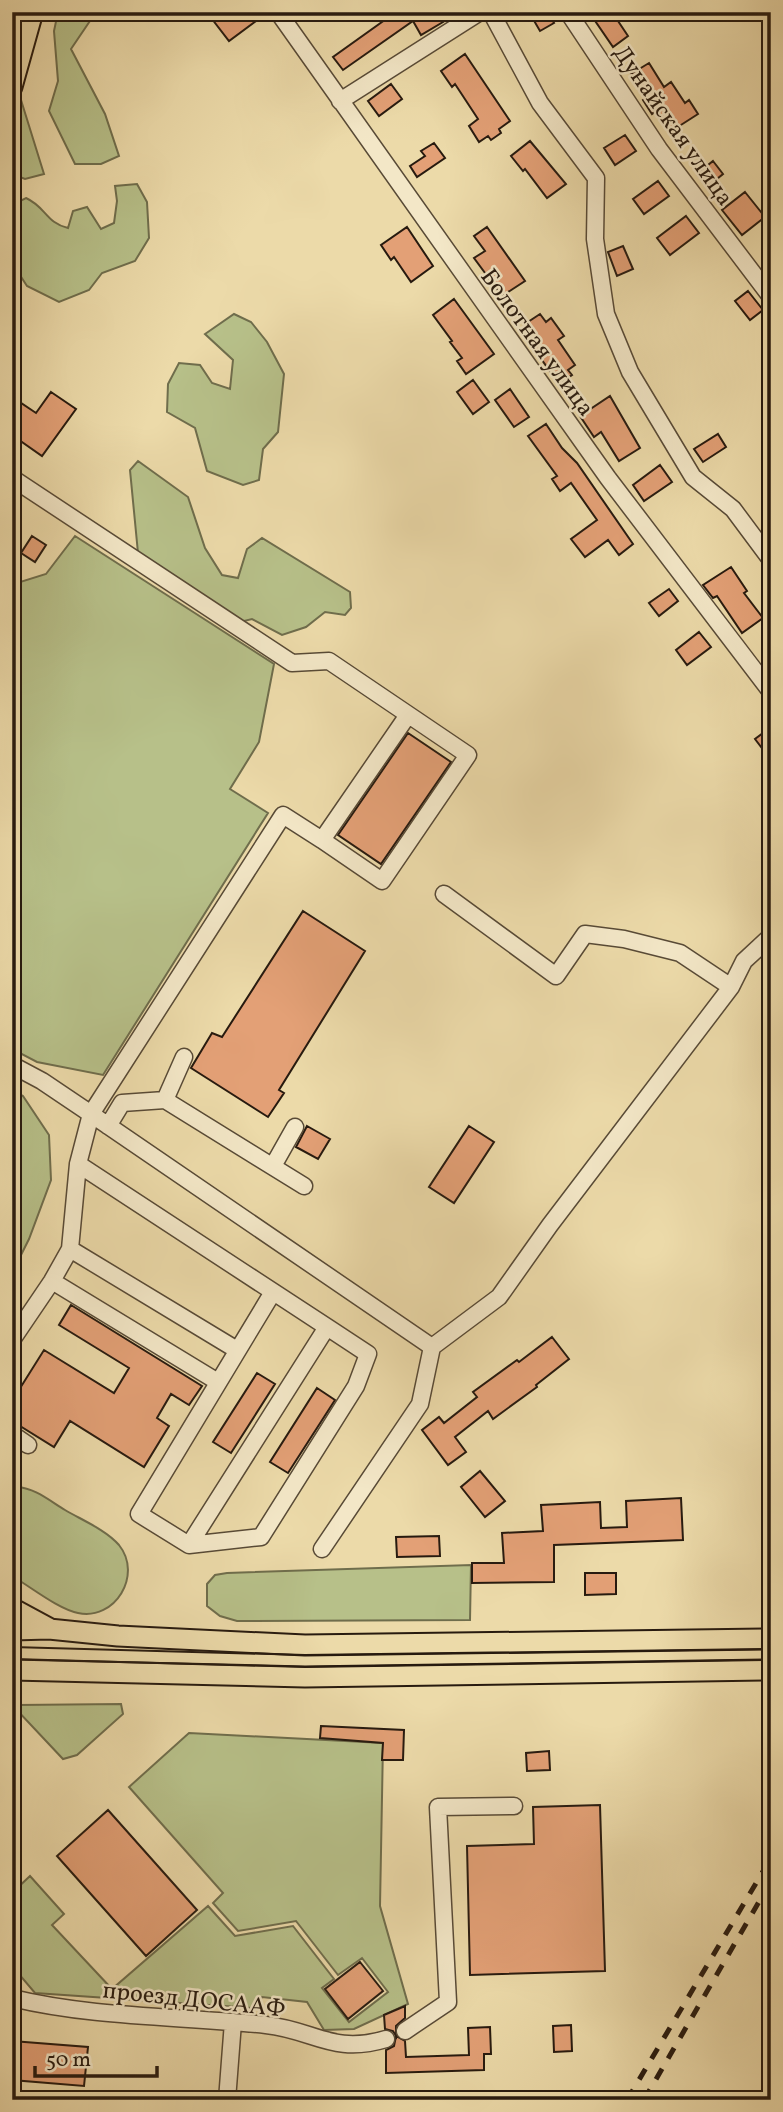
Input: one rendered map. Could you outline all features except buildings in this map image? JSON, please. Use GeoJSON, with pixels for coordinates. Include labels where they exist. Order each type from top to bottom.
{"type":"FeatureCollection","features":[{"type":"Feature","properties":{"kind":"main road"},"geometry":{"type":"LineString","coordinates":[[12,87],[33,12]]}},
{"type":"Feature","properties":{"kind":"main road"},"geometry":{"type":"LineString","coordinates":[[12,1608],[50,1629]]}},
{"type":"Feature","properties":{"kind":"main road"},"geometry":{"type":"LineString","coordinates":[[12,1630],[50,1629],[106,1635],[305,1645],[771,1639]]}},
{"type":"Feature","properties":{"kind":"main road"},"geometry":{"type":"LineString","coordinates":[[12,1670],[305,1677],[771,1670]]}},
{"type":"Feature","properties":{"kind":"street","name":"Болотная улица"},"geometry":{"type":"LineString","coordinates":[[278,12],[608,478],[771,692]]}},
{"type":"Feature","properties":{"kind":"street"},"geometry":{"type":"LineString","coordinates":[[340,101],[480,12]]}},
{"type":"Feature","properties":{"kind":"street"},"geometry":{"type":"LineString","coordinates":[[491,12],[540,103],[596,178],[595,239],[606,314],[630,372],[693,477],[733,509],[771,560]]}},
{"type":"Feature","properties":{"kind":"street","name":"Дунайская улица"},"geometry":{"type":"LineString","coordinates":[[568,12],[659,149],[771,297]]}},
{"type":"Feature","properties":{"kind":"street"},"geometry":{"type":"LineString","coordinates":[[12,478],[292,663],[329,661],[468,755],[383,881],[283,815],[91,1114],[78,1164],[70,1249],[12,1340]]}},
{"type":"Feature","properties":{"kind":"street"},"geometry":{"type":"LineString","coordinates":[[322,840],[408,715]]}},
{"type":"Feature","properties":{"kind":"street"},"geometry":{"type":"LineString","coordinates":[[444,894],[556,976],[585,934],[624,939],[680,953],[731,988]]}},
{"type":"Feature","properties":{"kind":"street"},"geometry":{"type":"LineString","coordinates":[[322,1549],[420,1404],[432,1347],[499,1297],[550,1225],[731,988],[744,961],[771,936]]}},
{"type":"Feature","properties":{"kind":"street"},"geometry":{"type":"LineString","coordinates":[[165,1100],[184,1057]]}},
{"type":"Feature","properties":{"kind":"street"},"geometry":{"type":"LineString","coordinates":[[12,1065],[42,1081],[432,1347]]}},
{"type":"Feature","properties":{"kind":"street"},"geometry":{"type":"LineString","coordinates":[[108,1126],[122,1103],[165,1100],[304,1186]]}},
{"type":"Feature","properties":{"kind":"street"},"geometry":{"type":"LineString","coordinates":[[273,1166],[295,1127]]}},
{"type":"Feature","properties":{"kind":"street"},"geometry":{"type":"LineString","coordinates":[[78,1164],[368,1354],[356,1386],[261,1537],[189,1545],[139,1514],[273,1292]]}},
{"type":"Feature","properties":{"kind":"street"},"geometry":{"type":"LineString","coordinates":[[70,1249],[237,1350]]}},
{"type":"Feature","properties":{"kind":"street"},"geometry":{"type":"LineString","coordinates":[[52,1281],[218,1382]]}},
{"type":"Feature","properties":{"kind":"street"},"geometry":{"type":"LineString","coordinates":[[189,1545],[327,1327]]}},
{"type":"Feature","properties":{"kind":"street"},"geometry":{"type":"LineString","coordinates":[[12,1434],[28,1445]]}},
{"type":"Feature","properties":{"kind":"street"},"geometry":{"type":"LineString","coordinates":[[405,2031],[448,2002],[438,1807],[514,1806]]}},
{"type":"Feature","properties":{"kind":"street","name":"проезд ДОСААФ"},"geometry":{"type":"LineString","coordinates":[[12,1998],[49,2007],[270,2025],[341,2045],[378,2041]]}},
{"type":"Feature","properties":{"kind":"street"},"geometry":{"type":"LineString","coordinates":[[227,2100],[233,2022]]}},
{"type":"Feature","properties":{"kind":"green space"},"geometry":{"type":"Polygon","coordinates":[[[58,12],[96,12],[71,49],[105,114],[119,156],[101,164],[75,164],[49,111],[58,81],[54,31],[58,12]]]}},
{"type":"Feature","properties":{"kind":"green space"},"geometry":{"type":"Polygon","coordinates":[[[21,100],[44,174],[25,179],[12,174],[12,137],[21,100]]]}},
{"type":"Feature","properties":{"kind":"green space"},"geometry":{"type":"Polygon","coordinates":[[[137,184],[147,202],[149,238],[135,261],[102,273],[89,290],[59,302],[27,286],[16,269],[19,230],[12,205],[26,198],[50,219],[68,228],[73,211],[87,207],[101,229],[114,223],[117,201],[115,186],[137,184]]]}},
{"type":"Feature","properties":{"kind":"green space"},"geometry":{"type":"Polygon","coordinates":[[[234,314],[251,322],[267,342],[284,374],[278,432],[263,449],[259,480],[243,485],[207,471],[195,428],[167,412],[168,384],[179,363],[200,365],[212,383],[230,389],[233,360],[205,334],[234,314]]]}},
{"type":"Feature","properties":{"kind":"green space"},"geometry":{"type":"Polygon","coordinates":[[[138,461],[188,497],[205,548],[222,575],[238,578],[247,549],[262,538],[350,592],[351,608],[345,615],[325,612],[306,627],[282,635],[252,619],[240,622],[138,553],[130,470],[138,461]]]}},
{"type":"Feature","properties":{"kind":"green space"},"geometry":{"type":"Polygon","coordinates":[[[75,536],[274,664],[259,742],[230,789],[268,813],[103,1075],[37,1062],[12,1049],[12,594],[20,582],[46,574],[75,536]]]}},
{"type":"Feature","properties":{"kind":"green space"},"geometry":{"type":"Polygon","coordinates":[[[12,1090],[23,1096],[49,1135],[51,1180],[29,1239],[12,1273],[12,1090]]]}},
{"type":"Feature","properties":{"kind":"green space"},"geometry":{"type":"Polygon","coordinates":[[[17,1487],[42,1496],[101,1530],[119,1545],[126,1557],[128,1569],[126,1582],[114,1603],[91,1614],[70,1611],[12,1576],[12,1488],[17,1487]]]}},
{"type":"Feature","properties":{"kind":"green space"},"geometry":{"type":"Polygon","coordinates":[[[471,1565],[470,1620],[237,1621],[220,1616],[207,1606],[207,1584],[215,1575],[227,1573],[471,1565]]]}},
{"type":"Feature","properties":{"kind":"green space"},"geometry":{"type":"Polygon","coordinates":[[[121,1704],[123,1714],[77,1755],[63,1759],[14,1707],[17,1705],[121,1704]]]}},
{"type":"Feature","properties":{"kind":"green space"},"geometry":{"type":"Polygon","coordinates":[[[189,1733],[383,1743],[380,1906],[408,2004],[354,2029],[324,2030],[307,2002],[262,1997],[253,2008],[35,1993],[12,1966],[12,1893],[30,1876],[64,1914],[52,1925],[112,1989],[208,1906],[235,1936],[293,1926],[334,1979],[322,1988],[349,2022],[388,1992],[362,1958],[338,1975],[296,1921],[238,1931],[213,1903],[223,1893],[129,1787],[189,1733]]]}},
{"type":"Feature","properties":{"kind":"tram line"},"geometry":{"type":"LineString","coordinates":[[12,1647],[305,1655],[771,1649]]}},
{"type":"Feature","properties":{"kind":"tram line"},"geometry":{"type":"LineString","coordinates":[[12,1659],[305,1667],[771,1660]]}},
{"type":"Feature","properties":{"kind":"railway"},"geometry":{"type":"LineString","coordinates":[[627,2100],[771,1858]]}},
{"type":"Feature","properties":{"kind":"railway"},"geometry":{"type":"LineString","coordinates":[[644,2100],[771,1881]]}}]}
